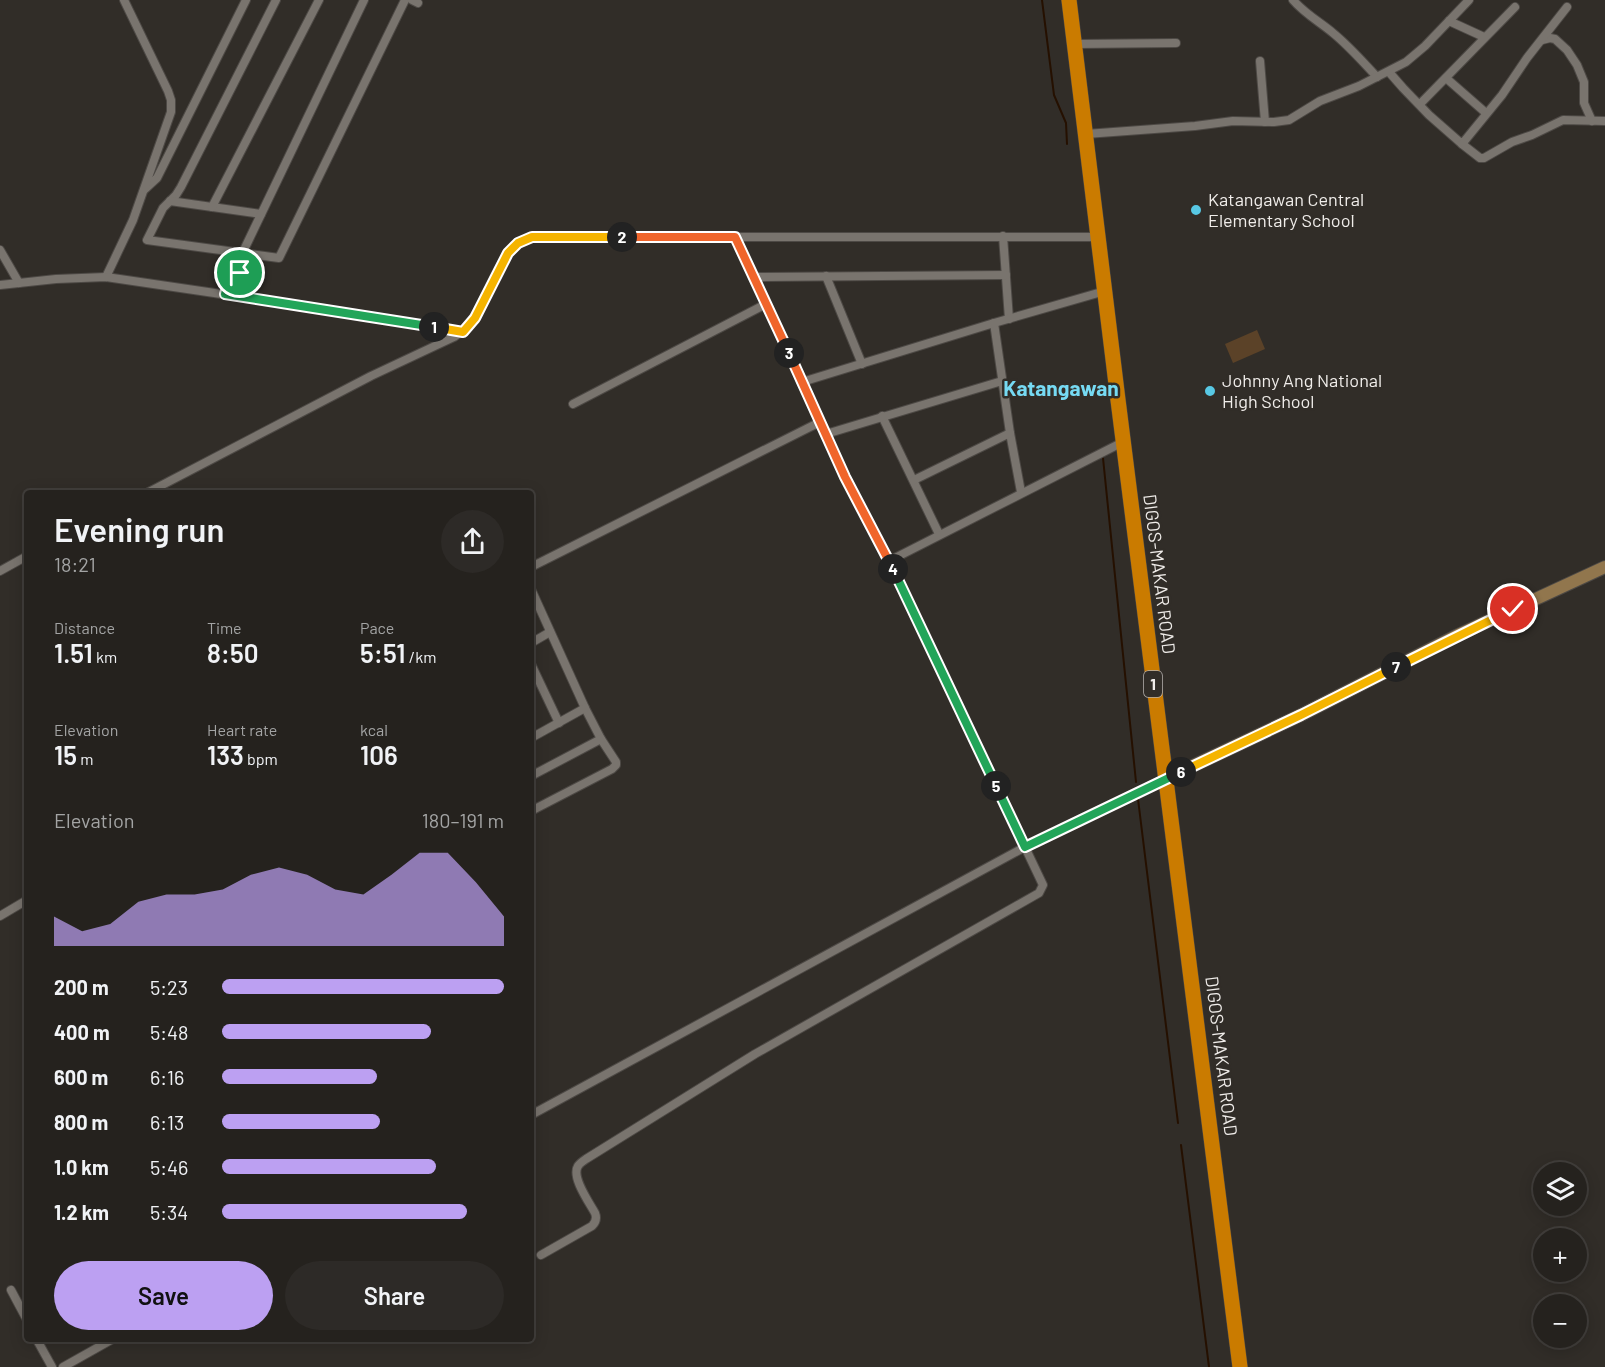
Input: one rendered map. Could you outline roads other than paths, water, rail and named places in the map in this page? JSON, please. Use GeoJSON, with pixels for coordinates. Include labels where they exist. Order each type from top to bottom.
{"type":"FeatureCollection","features":[{"type":"Feature","properties":{"kind":"highway","name":"DIGOS-MAKAR ROAD"},"geometry":{"type":"LineString","coordinates":[[1069,0],[1240,1367]]}},
{"type":"Feature","properties":{"kind":"street"},"geometry":{"type":"LineString","coordinates":[[106,277],[133,220],[171,112],[168,91],[124,0]]}},
{"type":"Feature","properties":{"kind":"street"},"geometry":{"type":"LineString","coordinates":[[142,192],[157,178],[246,0]]}},
{"type":"Feature","properties":{"kind":"street"},"geometry":{"type":"LineString","coordinates":[[276,0],[181,187],[163,208],[147,240],[279,258],[405,0]]}},
{"type":"Feature","properties":{"kind":"street"},"geometry":{"type":"LineString","coordinates":[[212,207],[319,0]]}},
{"type":"Feature","properties":{"kind":"street"},"geometry":{"type":"LineString","coordinates":[[230,279],[240,273],[244,262],[242,254],[364,0]]}},
{"type":"Feature","properties":{"kind":"street"},"geometry":{"type":"LineString","coordinates":[[1293,0],[1308,15],[1345,43],[1377,77]]}},
{"type":"Feature","properties":{"kind":"street"},"geometry":{"type":"LineString","coordinates":[[1086,134],[1233,121],[1289,120],[1320,101],[1389,72],[1415,56],[1469,0]]}},
{"type":"Feature","properties":{"kind":"street"},"geometry":{"type":"LineString","coordinates":[[1420,104],[1515,7]]}},
{"type":"Feature","properties":{"kind":"street"},"geometry":{"type":"LineString","coordinates":[[1462,144],[1502,95],[1527,58],[1567,7]]}},
{"type":"Feature","properties":{"kind":"street"},"geometry":{"type":"LineString","coordinates":[[1449,21],[1484,37]]}},
{"type":"Feature","properties":{"kind":"street"},"geometry":{"type":"LineString","coordinates":[[1542,40],[1555,39],[1567,50],[1577,65],[1584,82],[1584,103],[1592,121]]}},
{"type":"Feature","properties":{"kind":"street"},"geometry":{"type":"LineString","coordinates":[[1075,44],[1176,43]]}},
{"type":"Feature","properties":{"kind":"street"},"geometry":{"type":"LineString","coordinates":[[1260,61],[1265,122]]}},
{"type":"Feature","properties":{"kind":"street"},"geometry":{"type":"LineString","coordinates":[[1389,72],[1441,126],[1480,158],[1559,121],[1569,119],[1605,121]]}},
{"type":"Feature","properties":{"kind":"street"},"geometry":{"type":"LineString","coordinates":[[1446,78],[1486,113]]}},
{"type":"Feature","properties":{"kind":"street"},"geometry":{"type":"LineString","coordinates":[[170,201],[261,214]]}},
{"type":"Feature","properties":{"kind":"street"},"geometry":{"type":"LineString","coordinates":[[1003,236],[1009,319]]}},
{"type":"Feature","properties":{"kind":"street"},"geometry":{"type":"LineString","coordinates":[[153,490],[371,376],[463,332],[475,318],[508,253],[524,240],[539,237],[1099,237]]}},
{"type":"Feature","properties":{"kind":"street"},"geometry":{"type":"LineString","coordinates":[[541,1256],[595,1222],[597,1217],[575,1173],[586,1158],[755,1054],[1039,893],[1043,885],[889,561],[845,477],[735,237]]}},
{"type":"Feature","properties":{"kind":"street"},"geometry":{"type":"LineString","coordinates":[[0,250],[19,283]]}},
{"type":"Feature","properties":{"kind":"street"},"geometry":{"type":"LineString","coordinates":[[225,294],[230,279],[228,269],[233,258],[242,254]]}},
{"type":"Feature","properties":{"kind":"street"},"geometry":{"type":"LineString","coordinates":[[753,277],[1006,275]]}},
{"type":"Feature","properties":{"kind":"street"},"geometry":{"type":"LineString","coordinates":[[826,276],[862,364]]}},
{"type":"Feature","properties":{"kind":"street"},"geometry":{"type":"LineString","coordinates":[[0,285],[106,277],[463,332]]}},
{"type":"Feature","properties":{"kind":"street"},"geometry":{"type":"LineString","coordinates":[[802,382],[1105,291]]}},
{"type":"Feature","properties":{"kind":"street"},"geometry":{"type":"LineString","coordinates":[[573,404],[766,304]]}},
{"type":"Feature","properties":{"kind":"street"},"geometry":{"type":"LineString","coordinates":[[994,323],[1021,492]]}},
{"type":"Feature","properties":{"kind":"street"},"geometry":{"type":"LineString","coordinates":[[825,434],[1002,381]]}},
{"type":"Feature","properties":{"kind":"street"},"geometry":{"type":"LineString","coordinates":[[882,416],[939,534]]}},
{"type":"Feature","properties":{"kind":"street"},"geometry":{"type":"LineString","coordinates":[[534,565],[820,422]]}},
{"type":"Feature","properties":{"kind":"street"},"geometry":{"type":"LineString","coordinates":[[914,480],[1010,433]]}},
{"type":"Feature","properties":{"kind":"street"},"geometry":{"type":"LineString","coordinates":[[889,561],[1123,442]]}},
{"type":"Feature","properties":{"kind":"street"},"geometry":{"type":"LineString","coordinates":[[0,571],[24,558]]}},
{"type":"Feature","properties":{"kind":"street"},"geometry":{"type":"LineString","coordinates":[[534,1113],[1025,847],[1301,715],[1504,613],[1605,567]]}},
{"type":"Feature","properties":{"kind":"street"},"geometry":{"type":"LineString","coordinates":[[534,602],[585,708],[601,739],[615,759],[614,768],[534,809]]}},
{"type":"Feature","properties":{"kind":"street"},"geometry":{"type":"LineString","coordinates":[[534,641],[550,632]]}},
{"type":"Feature","properties":{"kind":"street"},"geometry":{"type":"LineString","coordinates":[[534,670],[559,723]]}},
{"type":"Feature","properties":{"kind":"street"},"geometry":{"type":"LineString","coordinates":[[534,736],[585,708]]}},
{"type":"Feature","properties":{"kind":"street"},"geometry":{"type":"LineString","coordinates":[[534,774],[601,739]]}},
{"type":"Feature","properties":{"kind":"street"},"geometry":{"type":"LineString","coordinates":[[0,916],[24,902]]}},
{"type":"Feature","properties":{"kind":"street"},"geometry":{"type":"LineString","coordinates":[[11,1290],[24,1314]]}},
{"type":"Feature","properties":{"kind":"street"},"geometry":{"type":"LineString","coordinates":[[38,1342],[52,1367]]}},
{"type":"Feature","properties":{"kind":"street"},"geometry":{"type":"LineString","coordinates":[[63,1367],[107,1342]]}},
{"type":"Feature","properties":{"kind":"waterway"},"geometry":{"type":"LineString","coordinates":[[1042,0],[1054,95],[1066,123],[1067,144]]}},
{"type":"Feature","properties":{"kind":"waterway"},"geometry":{"type":"LineString","coordinates":[[1103,458],[1136,782]]}},
{"type":"Feature","properties":{"kind":"waterway"},"geometry":{"type":"LineString","coordinates":[[1138,799],[1178,1123]]}},
{"type":"Feature","properties":{"kind":"waterway"},"geometry":{"type":"LineString","coordinates":[[1181,1145],[1209,1367]]}},
{"type":"Feature","properties":{"kind":"place","name":"Katangawan Central Elementary School"},"geometry":{"type":"Point","coordinates":[1196,210]}},
{"type":"Feature","properties":{"kind":"place","name":"Johnny Ang National High School"},"geometry":{"type":"Point","coordinates":[1210,391]}},
{"type":"Feature","properties":{"kind":"district","name":"Katangawan"},"geometry":{"type":"Point","coordinates":[1061,389]}}]}
